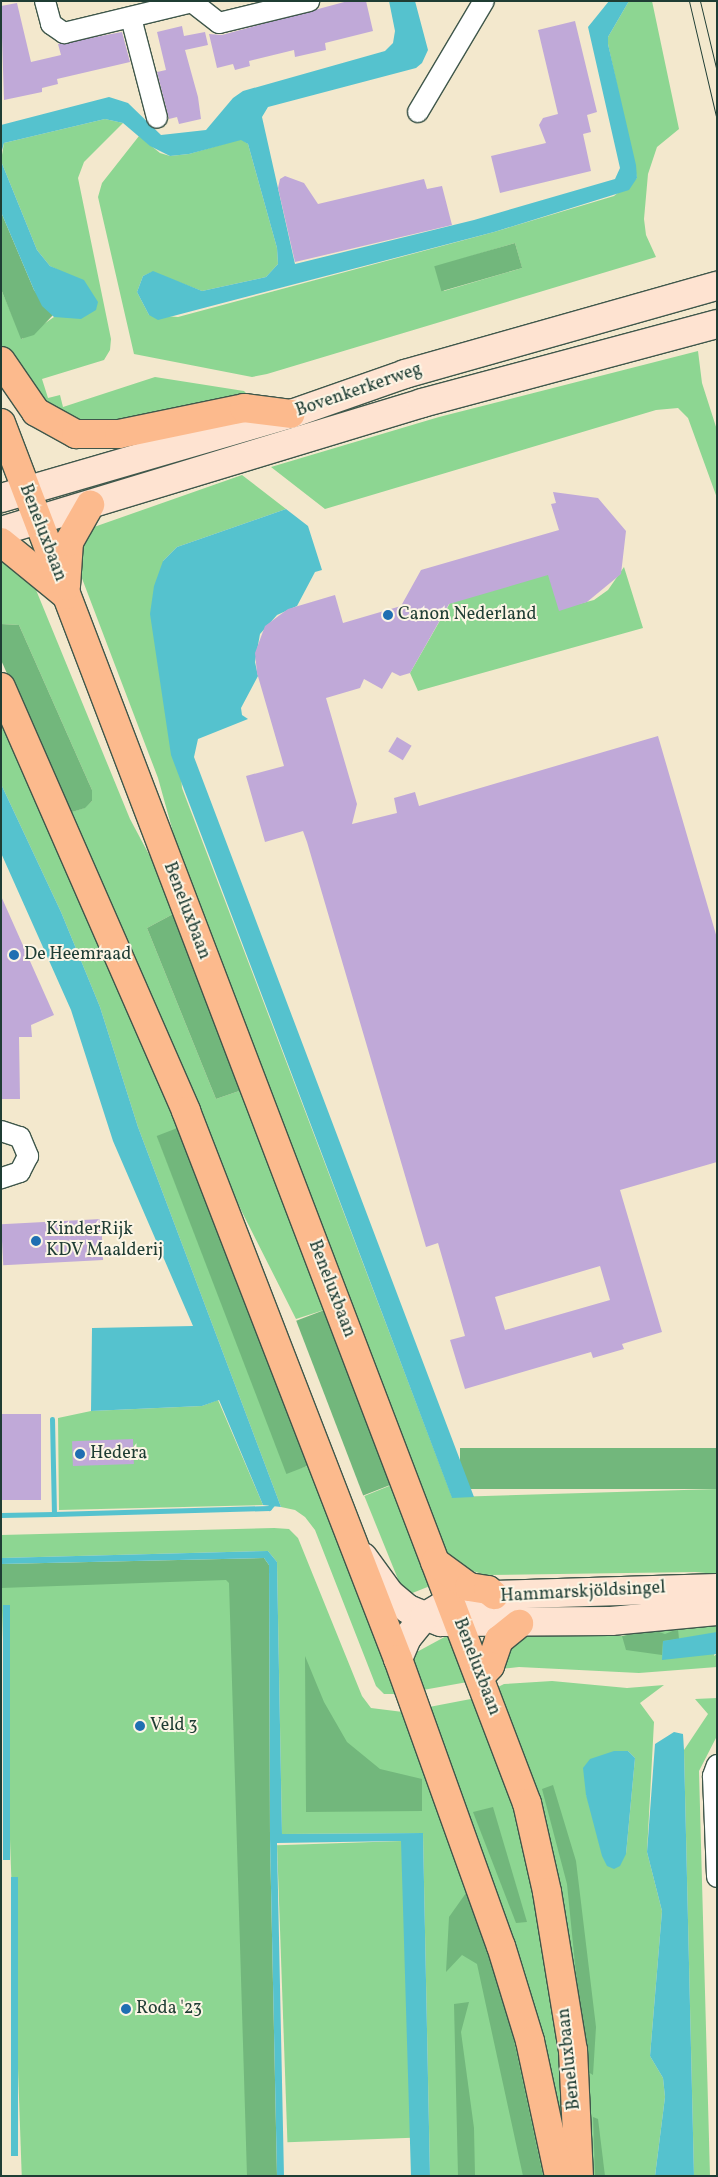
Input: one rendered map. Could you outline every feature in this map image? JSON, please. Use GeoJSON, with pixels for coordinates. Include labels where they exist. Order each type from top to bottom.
{"type":"FeatureCollection","features":[{"type":"Feature","properties":{"kind":"main road","name":"Bovenkerkerweg"},"geometry":{"type":"LineString","coordinates":[[14,495],[291,414],[405,374],[717,286]]}},
{"type":"Feature","properties":{"kind":"main road","name":"Bovenkerkerweg"},"geometry":{"type":"LineString","coordinates":[[1,531],[38,522],[422,403],[717,324]]}},
{"type":"Feature","properties":{"kind":"main road"},"geometry":{"type":"LineString","coordinates":[[1,361],[36,412],[76,434],[119,434],[244,408],[291,414]]}},
{"type":"Feature","properties":{"kind":"main road","name":"Beneluxbaan"},"geometry":{"type":"LineString","coordinates":[[1,423],[14,495],[38,522],[480,1677],[526,1804],[546,1892],[573,2050],[579,2176]]}},
{"type":"Feature","properties":{"kind":"main road"},"geometry":{"type":"LineString","coordinates":[[66,595],[69,542],[90,505]]}},
{"type":"Feature","properties":{"kind":"main road"},"geometry":{"type":"LineString","coordinates":[[1,542],[66,595]]}},
{"type":"Feature","properties":{"kind":"main road","name":"Beneluxbaan"},"geometry":{"type":"LineString","coordinates":[[1,687],[186,1111],[398,1659],[501,1946],[530,2041],[555,2143],[559,2176]]}},
{"type":"Feature","properties":{"kind":"main road"},"geometry":{"type":"LineString","coordinates":[[352,1542],[390,1594],[424,1617]]}},
{"type":"Feature","properties":{"kind":"main road"},"geometry":{"type":"LineString","coordinates":[[435,1562],[469,1587],[488,1590],[494,1595]]}},
{"type":"Feature","properties":{"kind":"main road","name":"Hammarskjöldsingel"},"geometry":{"type":"LineString","coordinates":[[398,1659],[407,1638],[424,1617],[454,1612],[490,1599],[494,1595],[717,1588]]}},
{"type":"Feature","properties":{"kind":"main road","name":"Hammarskjöldsingel"},"geometry":{"type":"LineString","coordinates":[[454,1612],[519,1624],[610,1621],[717,1611]]}},
{"type":"Feature","properties":{"kind":"main road"},"geometry":{"type":"LineString","coordinates":[[480,1677],[490,1666],[499,1640],[519,1624]]}},
{"type":"Feature","properties":{"kind":"street"},"geometry":{"type":"LineString","coordinates":[[45,1],[51,24],[64,33],[192,2],[219,23],[308,1]]}},
{"type":"Feature","properties":{"kind":"street"},"geometry":{"type":"LineString","coordinates":[[418,112],[484,1]]}},
{"type":"Feature","properties":{"kind":"street"},"geometry":{"type":"LineString","coordinates":[[131,18],[157,118]]}},
{"type":"Feature","properties":{"kind":"street"},"geometry":{"type":"LineString","coordinates":[[1,1131],[20,1137],[28,1156],[20,1172],[1,1178]]}},
{"type":"Feature","properties":{"kind":"street"},"geometry":{"type":"LineString","coordinates":[[717,1765],[713,1776],[717,1877]]}},
{"type":"Feature","properties":{"kind":"green space"},"geometry":{"type":"Polygon","coordinates":[[[629,1],[652,1],[679,129],[657,147],[648,174],[644,219],[646,235],[656,257],[252,377],[134,354],[98,197],[102,183],[139,136],[160,153],[170,156],[189,154],[241,139],[248,144],[277,248],[278,264],[266,277],[202,291],[152,272],[143,276],[137,292],[149,315],[178,317],[494,232],[614,196],[637,178],[608,37],[629,1]],[[515,243],[435,267],[444,291],[522,268],[515,243]]]}},
{"type":"Feature","properties":{"kind":"green space"},"geometry":{"type":"Polygon","coordinates":[[[105,119],[123,123],[84,162],[78,178],[111,339],[110,350],[104,360],[42,379],[48,398],[60,395],[63,407],[155,377],[244,391],[253,400],[97,428],[46,406],[16,371],[1,344],[1,289],[22,339],[54,317],[64,273],[50,266],[37,250],[1,161],[4,143],[105,119]]]}},
{"type":"Feature","properties":{"kind":"green space"},"geometry":{"type":"Polygon","coordinates":[[[1,212],[34,290],[53,315],[34,335],[21,339],[1,289],[1,212]]]}},
{"type":"Feature","properties":{"kind":"green space"},"geometry":{"type":"Polygon","coordinates":[[[515,243],[522,268],[441,291],[434,266],[515,243]]]}},
{"type":"Feature","properties":{"kind":"green space"},"geometry":{"type":"Polygon","coordinates":[[[698,351],[702,383],[717,430],[717,498],[688,418],[678,408],[656,410],[325,509],[271,467],[439,417],[698,351]]]}},
{"type":"Feature","properties":{"kind":"green space"},"geometry":{"type":"Polygon","coordinates":[[[242,475],[286,509],[177,547],[163,561],[182,788],[452,1497],[717,1489],[717,1574],[695,1572],[485,1575],[464,1568],[447,1554],[432,1526],[190,893],[158,778],[75,560],[94,527],[242,475]]]}},
{"type":"Feature","properties":{"kind":"green space"},"geometry":{"type":"Polygon","coordinates":[[[1,556],[34,585],[130,819],[161,877],[175,913],[147,928],[216,1099],[242,1090],[327,1309],[296,1319],[241,1210],[69,813],[84,808],[92,801],[92,790],[19,625],[1,624],[1,556]]]}},
{"type":"Feature","properties":{"kind":"green space"},"geometry":{"type":"Polygon","coordinates":[[[624,567],[643,628],[418,691],[410,673],[450,603],[560,570],[571,606],[594,600],[608,590],[624,567]]]}},
{"type":"Feature","properties":{"kind":"green space"},"geometry":{"type":"Polygon","coordinates":[[[1,624],[19,625],[92,790],[92,801],[85,808],[69,813],[1,660],[1,624]]]}},
{"type":"Feature","properties":{"kind":"green space"},"geometry":{"type":"Polygon","coordinates":[[[1,723],[180,1127],[158,1138],[287,1472],[311,1465],[400,1694],[384,1694],[376,1686],[315,1530],[305,1517],[295,1510],[281,1507],[138,1127],[100,1007],[61,912],[1,784],[1,723]]]}},
{"type":"Feature","properties":{"kind":"green space"},"geometry":{"type":"Polygon","coordinates":[[[175,913],[242,1090],[216,1099],[147,928],[175,913]]]}},
{"type":"Feature","properties":{"kind":"green space"},"geometry":{"type":"Polygon","coordinates":[[[180,1127],[310,1465],[286,1474],[157,1136],[180,1127]]]}},
{"type":"Feature","properties":{"kind":"green space"},"geometry":{"type":"Polygon","coordinates":[[[327,1309],[394,1484],[363,1495],[296,1321],[327,1309]]]}},
{"type":"Feature","properties":{"kind":"green space"},"geometry":{"type":"Polygon","coordinates":[[[218,1400],[263,1505],[59,1510],[58,1418],[91,1411],[202,1406],[218,1400]]]}},
{"type":"Feature","properties":{"kind":"green space"},"geometry":{"type":"Polygon","coordinates":[[[460,1448],[717,1448],[717,1489],[460,1489],[460,1448]]]}},
{"type":"Feature","properties":{"kind":"green space"},"geometry":{"type":"Polygon","coordinates":[[[394,1484],[434,1584],[405,1596],[364,1496],[394,1484]]]}},
{"type":"Feature","properties":{"kind":"green space"},"geometry":{"type":"Polygon","coordinates":[[[289,1529],[298,1538],[362,1696],[371,1708],[403,1712],[476,1698],[504,1684],[552,1681],[627,1688],[664,1685],[640,1703],[654,1722],[647,1852],[662,1911],[650,2056],[663,2078],[665,2097],[655,2176],[430,2176],[423,1833],[282,1834],[277,1562],[268,1551],[1,1558],[1,1535],[289,1529]],[[628,1751],[586,1783],[586,1795],[626,1854],[635,1758],[628,1751]]]}},
{"type":"Feature","properties":{"kind":"green space"},"geometry":{"type":"Polygon","coordinates":[[[264,1558],[269,1565],[270,1839],[277,2176],[247,2176],[229,1583],[226,1580],[1,1588],[1,1564],[264,1558]]]}},
{"type":"Feature","properties":{"kind":"green space","name":"Roda '23"},"geometry":{"type":"Polygon","coordinates":[[[238,1578],[259,2176],[22,2176],[1,1586],[238,1578]]]}},
{"type":"Feature","properties":{"kind":"green space"},"geometry":{"type":"Polygon","coordinates":[[[717,1624],[714,1656],[717,1654],[717,1667],[639,1673],[519,1667],[500,1669],[501,1657],[526,1634],[622,1636],[717,1624]]]}},
{"type":"Feature","properties":{"kind":"green space"},"geometry":{"type":"Polygon","coordinates":[[[678,1629],[679,1639],[663,1641],[662,1655],[626,1650],[622,1636],[653,1630],[665,1634],[678,1629]]]}},
{"type":"Feature","properties":{"kind":"green space"},"geometry":{"type":"Polygon","coordinates":[[[450,1634],[473,1681],[423,1690],[413,1663],[415,1653],[450,1634]]]}},
{"type":"Feature","properties":{"kind":"green space"},"geometry":{"type":"Polygon","coordinates":[[[305,1656],[324,1702],[347,1742],[380,1769],[422,1779],[422,1811],[306,1812],[305,1656]]]}},
{"type":"Feature","properties":{"kind":"green space"},"geometry":{"type":"Polygon","coordinates":[[[717,1698],[717,1736],[699,1771],[710,2176],[694,2176],[684,1750],[708,1714],[695,1699],[717,1698]]]}},
{"type":"Feature","properties":{"kind":"green space"},"geometry":{"type":"Polygon","coordinates":[[[553,1785],[576,1861],[596,2027],[593,2075],[588,2072],[583,2044],[567,1884],[542,1789],[553,1785]]]}},
{"type":"Feature","properties":{"kind":"green space"},"geometry":{"type":"Polygon","coordinates":[[[493,1807],[527,1922],[516,1923],[473,1812],[493,1807]]]}},
{"type":"Feature","properties":{"kind":"green space"},"geometry":{"type":"Polygon","coordinates":[[[402,1841],[412,2138],[287,2142],[277,1845],[402,1841]]]}},
{"type":"Feature","properties":{"kind":"green space"},"geometry":{"type":"Polygon","coordinates":[[[466,1893],[504,1994],[543,2176],[523,2176],[477,1964],[462,1955],[446,1972],[449,1917],[466,1893]]]}},
{"type":"Feature","properties":{"kind":"green space"},"geometry":{"type":"Polygon","coordinates":[[[469,2002],[461,2032],[474,2128],[475,2176],[458,2176],[454,2004],[469,2002]]]}},
{"type":"Feature","properties":{"kind":"green space"},"geometry":{"type":"Polygon","coordinates":[[[593,2117],[598,2119],[605,2176],[595,2176],[593,2117]]]}},
{"type":"Feature","properties":{"kind":"water"},"geometry":{"type":"Polygon","coordinates":[[[389,1],[415,1],[428,50],[422,63],[416,68],[268,107],[262,117],[295,264],[474,220],[615,179],[620,168],[588,27],[609,1],[629,1],[608,37],[608,44],[636,165],[637,178],[629,190],[494,232],[158,320],[149,315],[137,292],[143,276],[153,271],[202,291],[266,277],[278,264],[277,248],[248,144],[241,140],[189,154],[170,156],[150,146],[123,123],[105,119],[4,143],[1,154],[1,125],[109,97],[128,103],[161,135],[206,130],[233,98],[243,91],[385,51],[393,43],[395,31],[389,1]]]}},
{"type":"Feature","properties":{"kind":"water"},"geometry":{"type":"Polygon","coordinates":[[[1,161],[37,250],[50,266],[84,280],[98,302],[96,310],[81,319],[54,317],[42,306],[1,212],[1,161]]]}},
{"type":"Feature","properties":{"kind":"water"},"geometry":{"type":"Polygon","coordinates":[[[286,509],[308,526],[322,570],[315,572],[297,606],[277,615],[260,634],[255,662],[258,676],[241,708],[242,715],[248,719],[198,739],[194,757],[474,1497],[452,1498],[171,755],[150,614],[154,586],[163,561],[177,547],[286,509]]]}},
{"type":"Feature","properties":{"kind":"water"},"geometry":{"type":"Polygon","coordinates":[[[1,784],[61,912],[100,1007],[138,1127],[281,1507],[263,1505],[219,1400],[202,1406],[91,1411],[92,1328],[193,1326],[113,1141],[71,1010],[1,853],[1,784]]]}},
{"type":"Feature","properties":{"kind":"water"},"geometry":{"type":"Polygon","coordinates":[[[268,1551],[277,1562],[282,1834],[423,1833],[430,2176],[411,2176],[401,1841],[277,1843],[284,2176],[277,2176],[270,1839],[269,1565],[264,1558],[1,1564],[1,1558],[268,1551]]]}},
{"type":"Feature","properties":{"kind":"water"},"geometry":{"type":"Polygon","coordinates":[[[3,1605],[10,1605],[10,1860],[3,1860],[3,1605]]]}},
{"type":"Feature","properties":{"kind":"water"},"geometry":{"type":"Polygon","coordinates":[[[717,1632],[717,1654],[662,1660],[663,1641],[717,1632]]]}},
{"type":"Feature","properties":{"kind":"water"},"geometry":{"type":"Polygon","coordinates":[[[674,1732],[683,1734],[684,1750],[694,2176],[655,2176],[665,2097],[663,2078],[650,2056],[662,1911],[647,1852],[655,1744],[674,1732]]]}},
{"type":"Feature","properties":{"kind":"water"},"geometry":{"type":"Polygon","coordinates":[[[614,1751],[628,1751],[635,1758],[626,1854],[620,1866],[614,1869],[607,1866],[602,1856],[586,1795],[583,1768],[590,1759],[614,1751]]]}},
{"type":"Feature","properties":{"kind":"water"},"geometry":{"type":"Polygon","coordinates":[[[11,1877],[18,1877],[18,2156],[11,2156],[11,1877]]]}},
{"type":"Feature","properties":{"kind":"building"},"geometry":{"type":"Polygon","coordinates":[[[348,1],[366,1],[373,31],[325,43],[326,50],[295,57],[294,50],[249,61],[250,66],[235,70],[233,64],[217,68],[209,34],[222,35],[348,1]]]}},
{"type":"Feature","properties":{"kind":"building"},"geometry":{"type":"Polygon","coordinates":[[[17,3],[31,62],[61,55],[58,44],[122,32],[130,62],[57,79],[58,84],[42,88],[42,92],[4,100],[1,6],[17,3]]]}},
{"type":"Feature","properties":{"kind":"building"},"geometry":{"type":"Polygon","coordinates":[[[575,21],[597,112],[587,115],[591,132],[583,134],[591,171],[500,193],[491,156],[546,143],[539,125],[543,118],[558,114],[538,30],[575,21]]]}},
{"type":"Feature","properties":{"kind":"building"},"geometry":{"type":"Polygon","coordinates":[[[182,26],[184,36],[205,32],[208,45],[185,50],[198,97],[201,119],[179,124],[177,117],[169,119],[157,72],[166,70],[157,32],[182,26]]]}},
{"type":"Feature","properties":{"kind":"building"},"geometry":{"type":"Polygon","coordinates":[[[285,176],[304,183],[318,204],[424,179],[427,189],[442,186],[452,225],[295,262],[278,188],[280,179],[285,176]]]}},
{"type":"Feature","properties":{"kind":"building"},"geometry":{"type":"Polygon","coordinates":[[[553,492],[598,498],[626,531],[621,574],[587,602],[559,611],[548,575],[449,604],[410,673],[400,676],[392,672],[382,689],[364,679],[360,688],[326,698],[357,804],[352,824],[397,813],[394,798],[415,792],[419,806],[658,736],[717,938],[717,1162],[620,1190],[662,1332],[622,1344],[624,1349],[593,1358],[591,1352],[465,1389],[450,1340],[465,1336],[438,1243],[426,1247],[307,842],[303,831],[265,842],[246,776],[284,766],[257,673],[255,653],[265,626],[288,609],[335,595],[343,623],[401,606],[421,570],[559,530],[551,504],[556,503],[553,492]],[[600,1266],[495,1297],[505,1330],[610,1300],[600,1266]]]}},
{"type":"Feature","properties":{"kind":"building"},"geometry":{"type":"Polygon","coordinates":[[[397,737],[412,746],[403,760],[388,752],[397,737]]]}},
{"type":"Feature","properties":{"kind":"building","name":"De Heemraad"},"geometry":{"type":"Polygon","coordinates":[[[1,896],[54,1015],[31,1025],[32,1037],[19,1037],[20,1099],[1,1099],[1,896]]]}},
{"type":"Feature","properties":{"kind":"building"},"geometry":{"type":"Polygon","coordinates":[[[101,1219],[103,1260],[3,1265],[1,1224],[101,1219]]]}},
{"type":"Feature","properties":{"kind":"building"},"geometry":{"type":"Polygon","coordinates":[[[1,1414],[41,1414],[41,1500],[1,1500],[1,1414]]]}},
{"type":"Feature","properties":{"kind":"building"},"geometry":{"type":"Polygon","coordinates":[[[133,1439],[134,1464],[73,1466],[72,1441],[133,1439]]]}},
{"type":"Feature","properties":{"kind":"waterway"},"geometry":{"type":"LineString","coordinates":[[1,1515],[54,1514],[52,1419]]}},
{"type":"Feature","properties":{"kind":"waterway"},"geometry":{"type":"LineString","coordinates":[[54,1514],[269,1508],[273,1503]]}},
{"type":"Feature","properties":{"kind":"tram line"},"geometry":{"type":"LineString","coordinates":[[689,1],[717,120]]}},
{"type":"Feature","properties":{"kind":"tram line"},"geometry":{"type":"LineString","coordinates":[[700,1],[717,72]]}},
{"type":"Feature","properties":{"kind":"place","name":"Canon Nederland"},"geometry":{"type":"Point","coordinates":[388,615]}},
{"type":"Feature","properties":{"kind":"place","name":"De Heemraad"},"geometry":{"type":"Point","coordinates":[14,955]}},
{"type":"Feature","properties":{"kind":"place","name":"KinderRijk KDV Maalderij"},"geometry":{"type":"Point","coordinates":[36,1241]}},
{"type":"Feature","properties":{"kind":"place","name":"Hedera"},"geometry":{"type":"Point","coordinates":[80,1454]}},
{"type":"Feature","properties":{"kind":"place","name":"Veld 3"},"geometry":{"type":"Point","coordinates":[140,1726]}},
{"type":"Feature","properties":{"kind":"place","name":"Roda '23"},"geometry":{"type":"Point","coordinates":[126,2009]}}]}
